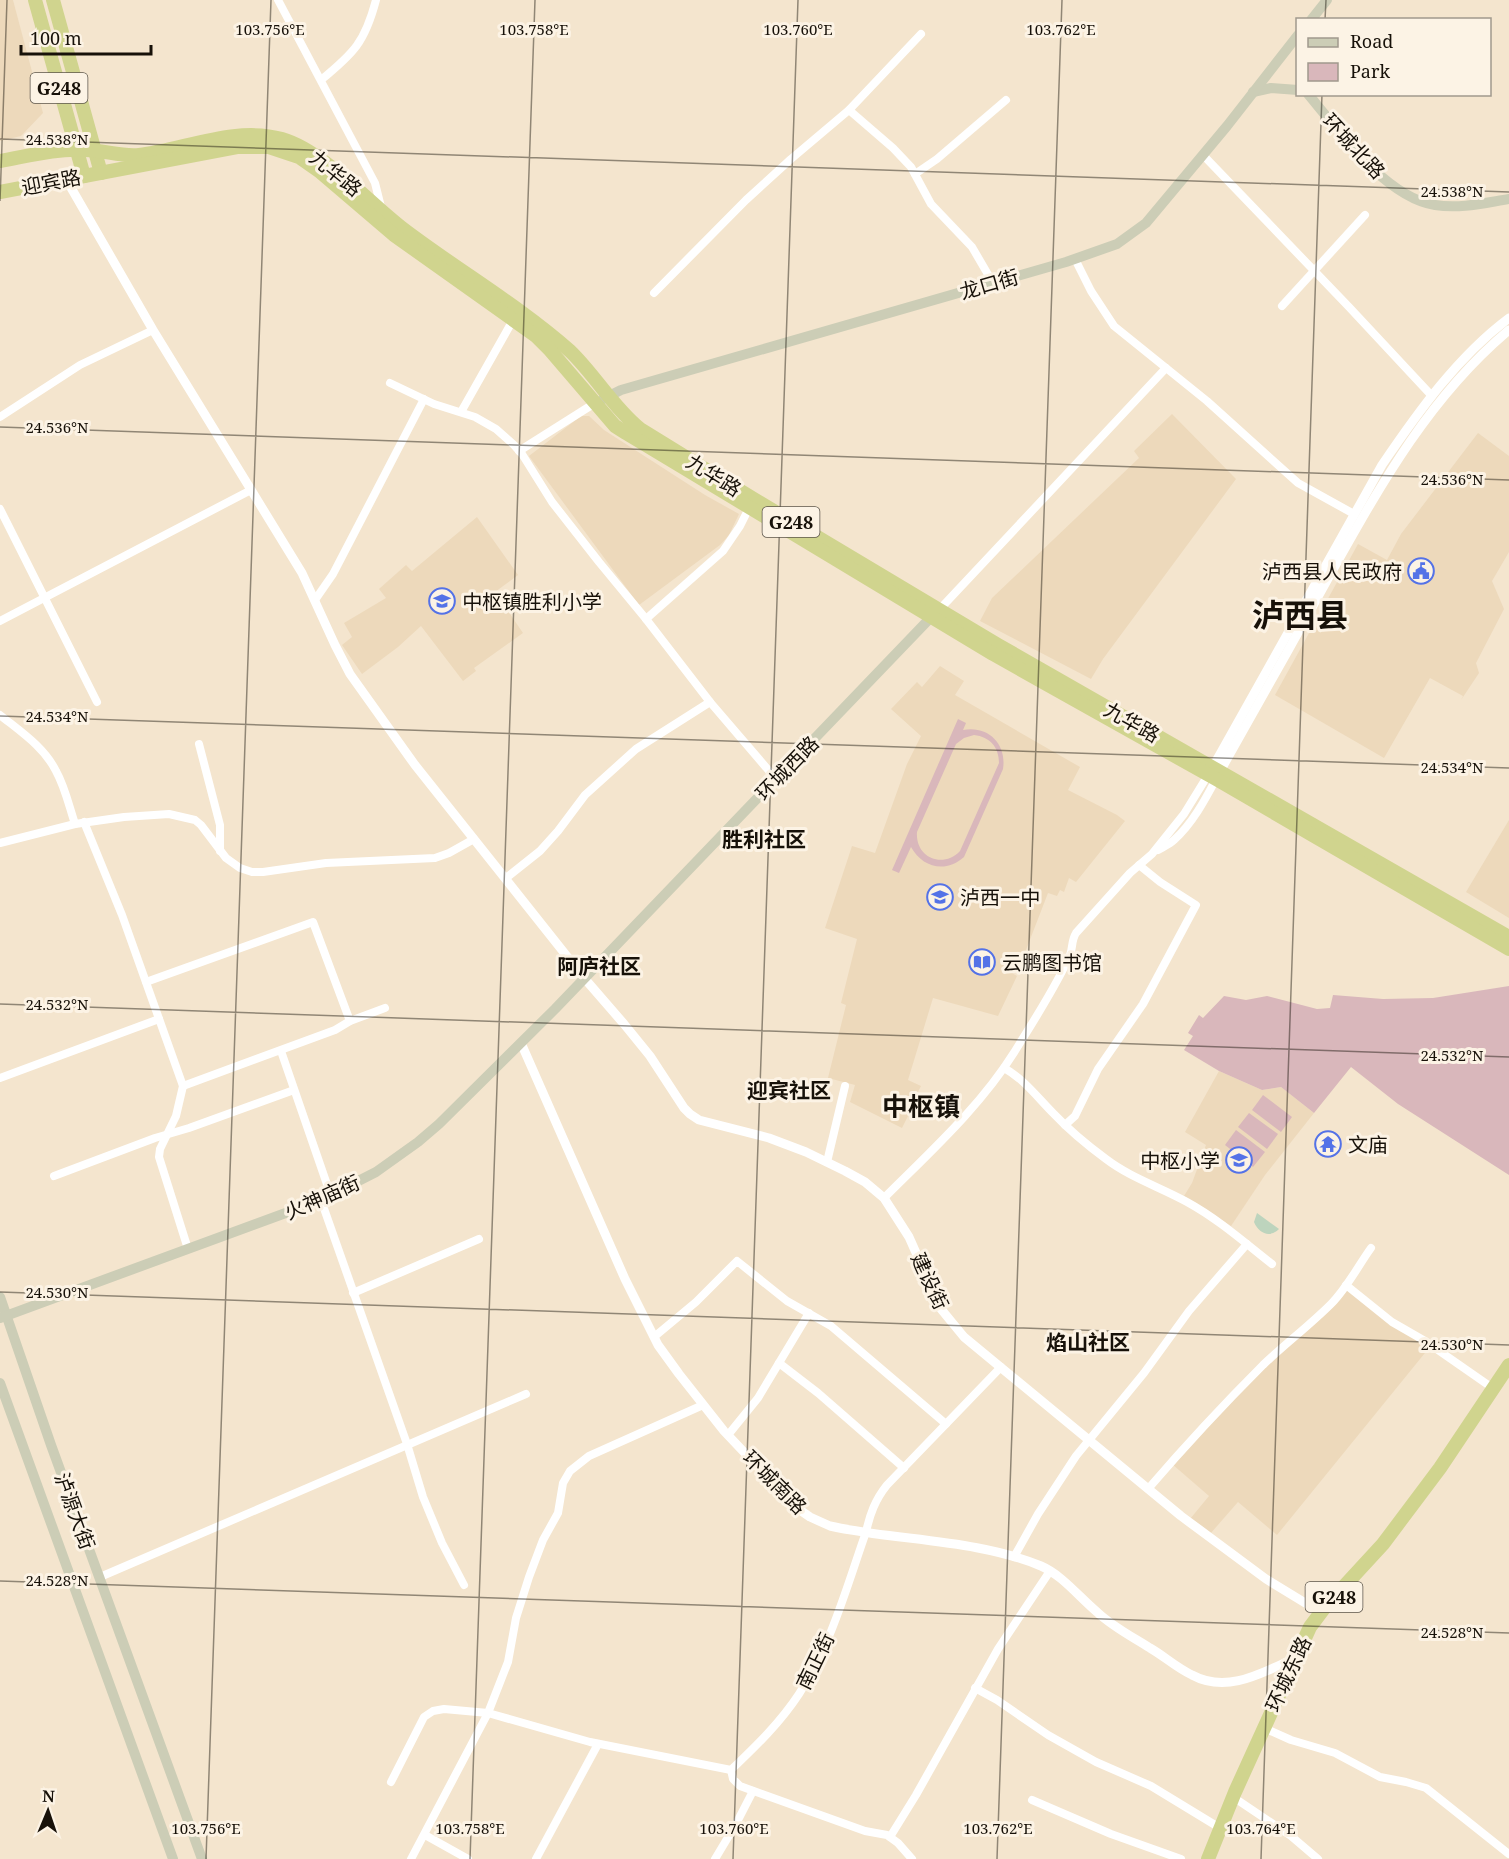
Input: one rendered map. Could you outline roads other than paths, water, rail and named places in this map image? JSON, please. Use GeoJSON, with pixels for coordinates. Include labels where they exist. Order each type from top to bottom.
{"type":"FeatureCollection","features":[{"type":"Feature","properties":{"kind":"highway","name":"G248"},"geometry":{"type":"LineString","coordinates":[[35,0],[84,176]]}},
{"type":"Feature","properties":{"kind":"highway","name":"G248"},"geometry":{"type":"LineString","coordinates":[[53,0],[101,173]]}},
{"type":"Feature","properties":{"kind":"highway","name":"九华路"},"geometry":{"type":"LineString","coordinates":[[95,151],[137,155],[236,136],[282,139],[304,148],[447,262],[542,328],[572,353],[602,400],[615,426],[749,508],[935,613]]}},
{"type":"Feature","properties":{"kind":"highway","name":"九华路"},"geometry":{"type":"LineString","coordinates":[[101,173],[237,147],[269,147],[299,157],[319,171],[394,235],[536,336],[602,400],[640,429],[1064,694],[1214,773],[1509,937]]}},
{"type":"Feature","properties":{"kind":"highway","name":"迎宾路"},"geometry":{"type":"LineString","coordinates":[[0,161],[39,153],[95,151]]}},
{"type":"Feature","properties":{"kind":"highway","name":"迎宾路"},"geometry":{"type":"LineString","coordinates":[[0,192],[101,173]]}},
{"type":"Feature","properties":{"kind":"highway","name":"九华路"},"geometry":{"type":"LineString","coordinates":[[1214,773],[1509,949]]}},
{"type":"Feature","properties":{"kind":"highway","name":"环城东路"},"geometry":{"type":"LineString","coordinates":[[1208,1859],[1233,1797],[1310,1627],[1320,1612],[1383,1544],[1440,1468],[1509,1365]]}},
{"type":"Feature","properties":{"kind":"main road"},"geometry":{"type":"LineString","coordinates":[[1313,18],[1327,0]]}},
{"type":"Feature","properties":{"kind":"main road","name":"龙口街"},"geometry":{"type":"LineString","coordinates":[[602,400],[621,390],[1106,249],[1137,231],[1154,215],[1296,38]]}},
{"type":"Feature","properties":{"kind":"main road"},"geometry":{"type":"LineString","coordinates":[[1253,92],[1271,88],[1296,90]]}},
{"type":"Feature","properties":{"kind":"main road","name":"环城北路"},"geometry":{"type":"LineString","coordinates":[[1310,96],[1358,153],[1388,182],[1410,196],[1427,203],[1454,207],[1509,199]]}},
{"type":"Feature","properties":{"kind":"main road","name":"环城西路"},"geometry":{"type":"LineString","coordinates":[[585,979],[935,613]]}},
{"type":"Feature","properties":{"kind":"main road","name":"火神庙街"},"geometry":{"type":"LineString","coordinates":[[3,1317],[326,1198],[376,1172],[439,1124],[585,979]]}},
{"type":"Feature","properties":{"kind":"main road","name":"泸源大街"},"geometry":{"type":"LineString","coordinates":[[0,1297],[3,1317],[202,1859]]}},
{"type":"Feature","properties":{"kind":"main road","name":"泸源大街"},"geometry":{"type":"LineString","coordinates":[[0,1383],[173,1859]]}},
{"type":"Feature","properties":{"kind":"street"},"geometry":{"type":"LineString","coordinates":[[278,0],[375,183],[382,211]]}},
{"type":"Feature","properties":{"kind":"street"},"geometry":{"type":"LineString","coordinates":[[321,80],[349,57],[356,48],[367,29],[376,0]]}},
{"type":"Feature","properties":{"kind":"street"},"geometry":{"type":"LineString","coordinates":[[654,293],[746,200],[849,110],[921,34]]}},
{"type":"Feature","properties":{"kind":"street"},"geometry":{"type":"LineString","coordinates":[[915,174],[937,159],[1006,100]]}},
{"type":"Feature","properties":{"kind":"street"},"geometry":{"type":"LineString","coordinates":[[849,110],[893,148],[911,167],[931,204],[972,248],[993,282]]}},
{"type":"Feature","properties":{"kind":"street"},"geometry":{"type":"LineString","coordinates":[[1203,155],[1432,396]]}},
{"type":"Feature","properties":{"kind":"street","name":"建设街"},"geometry":{"type":"LineString","coordinates":[[66,179],[153,330],[302,573],[334,645],[360,689],[416,766],[585,979],[643,1048],[690,1114],[699,1120],[788,1144],[865,1182],[884,1197],[909,1237],[935,1298],[948,1320],[964,1337],[1181,1516],[1266,1579],[1320,1612]]}},
{"type":"Feature","properties":{"kind":"street"},"geometry":{"type":"LineString","coordinates":[[1282,306],[1365,215]]}},
{"type":"Feature","properties":{"kind":"street"},"geometry":{"type":"LineString","coordinates":[[1075,259],[1091,291],[1114,326],[1207,401],[1298,483],[1354,514]]}},
{"type":"Feature","properties":{"kind":"street"},"geometry":{"type":"LineString","coordinates":[[1214,773],[1382,465],[1432,396],[1471,353],[1509,318]]}},
{"type":"Feature","properties":{"kind":"street"},"geometry":{"type":"LineString","coordinates":[[460,411],[513,320]]}},
{"type":"Feature","properties":{"kind":"street"},"geometry":{"type":"LineString","coordinates":[[0,417],[80,365],[153,330]]}},
{"type":"Feature","properties":{"kind":"street"},"geometry":{"type":"LineString","coordinates":[[884,1197],[950,1133],[1004,1068],[1067,961],[1076,933],[1152,854],[1214,773],[1390,470],[1439,402],[1477,359],[1509,330]]}},
{"type":"Feature","properties":{"kind":"street"},"geometry":{"type":"LineString","coordinates":[[935,613],[1166,368]]}},
{"type":"Feature","properties":{"kind":"street"},"geometry":{"type":"LineString","coordinates":[[390,383],[485,423],[505,437],[519,451],[552,502],[710,702],[776,779]]}},
{"type":"Feature","properties":{"kind":"street"},"geometry":{"type":"LineString","coordinates":[[315,600],[333,574],[424,399]]}},
{"type":"Feature","properties":{"kind":"street"},"geometry":{"type":"LineString","coordinates":[[519,451],[602,400]]}},
{"type":"Feature","properties":{"kind":"street"},"geometry":{"type":"LineString","coordinates":[[0,621],[251,490]]}},
{"type":"Feature","properties":{"kind":"street"},"geometry":{"type":"LineString","coordinates":[[646,619],[723,551],[749,508]]}},
{"type":"Feature","properties":{"kind":"street"},"geometry":{"type":"LineString","coordinates":[[0,509],[97,702]]}},
{"type":"Feature","properties":{"kind":"street"},"geometry":{"type":"LineString","coordinates":[[506,878],[552,839],[585,795],[636,749],[710,702]]}},
{"type":"Feature","properties":{"kind":"street"},"geometry":{"type":"LineString","coordinates":[[0,716],[36,744],[50,761],[63,786],[75,824]]}},
{"type":"Feature","properties":{"kind":"street"},"geometry":{"type":"LineString","coordinates":[[199,744],[220,825],[220,851]]}},
{"type":"Feature","properties":{"kind":"street"},"geometry":{"type":"LineString","coordinates":[[0,843],[84,822],[169,814],[195,820],[226,858],[235,865],[258,873],[326,863],[435,858],[474,839]]}},
{"type":"Feature","properties":{"kind":"street"},"geometry":{"type":"LineString","coordinates":[[84,822],[122,915],[183,1086],[179,1108],[160,1149],[160,1164],[188,1249]]}},
{"type":"Feature","properties":{"kind":"street"},"geometry":{"type":"LineString","coordinates":[[1065,1125],[1075,1116],[1103,1062],[1143,1004],[1196,905],[1160,882],[1139,865]]}},
{"type":"Feature","properties":{"kind":"street"},"geometry":{"type":"LineString","coordinates":[[146,982],[313,922],[350,1021]]}},
{"type":"Feature","properties":{"kind":"street"},"geometry":{"type":"LineString","coordinates":[[183,1086],[335,1030],[350,1021],[385,1008]]}},
{"type":"Feature","properties":{"kind":"street"},"geometry":{"type":"LineString","coordinates":[[0,1078],[159,1019]]}},
{"type":"Feature","properties":{"kind":"street","name":"环城南路"},"geometry":{"type":"LineString","coordinates":[[521,1043],[625,1279],[654,1337],[668,1360],[703,1405],[803,1513],[830,1526],[984,1550],[1014,1557],[1050,1571],[1111,1625],[1148,1646],[1190,1675],[1202,1680],[1225,1683],[1244,1680],[1295,1658]]}},
{"type":"Feature","properties":{"kind":"street"},"geometry":{"type":"LineString","coordinates":[[280,1051],[294,1090],[353,1293],[420,1488],[432,1522],[464,1585]]}},
{"type":"Feature","properties":{"kind":"street"},"geometry":{"type":"LineString","coordinates":[[1004,1068],[1022,1081],[1090,1147],[1122,1170],[1222,1223],[1272,1264]]}},
{"type":"Feature","properties":{"kind":"street"},"geometry":{"type":"LineString","coordinates":[[827,1162],[845,1086]]}},
{"type":"Feature","properties":{"kind":"street"},"geometry":{"type":"LineString","coordinates":[[54,1176],[294,1090]]}},
{"type":"Feature","properties":{"kind":"street"},"geometry":{"type":"LineString","coordinates":[[353,1293],[479,1239]]}},
{"type":"Feature","properties":{"kind":"street"},"geometry":{"type":"LineString","coordinates":[[1014,1557],[1051,1492],[1089,1440],[1157,1357],[1189,1311],[1247,1244]]}},
{"type":"Feature","properties":{"kind":"street"},"geometry":{"type":"LineString","coordinates":[[1148,1489],[1212,1417],[1282,1347],[1332,1304],[1371,1248]]}},
{"type":"Feature","properties":{"kind":"street"},"geometry":{"type":"LineString","coordinates":[[654,1337],[696,1302],[737,1261],[787,1301],[831,1326],[946,1424]]}},
{"type":"Feature","properties":{"kind":"street"},"geometry":{"type":"LineString","coordinates":[[1346,1286],[1392,1322],[1425,1341],[1494,1389]]}},
{"type":"Feature","properties":{"kind":"street"},"geometry":{"type":"LineString","coordinates":[[728,1434],[758,1398],[809,1313]]}},
{"type":"Feature","properties":{"kind":"street"},"geometry":{"type":"LineString","coordinates":[[779,1363],[818,1393],[904,1468]]}},
{"type":"Feature","properties":{"kind":"street","name":"南正街"},"geometry":{"type":"LineString","coordinates":[[731,1770],[775,1726],[807,1683],[825,1646],[867,1532],[871,1511],[877,1498],[1001,1367]]}},
{"type":"Feature","properties":{"kind":"street"},"geometry":{"type":"LineString","coordinates":[[100,1577],[526,1394]]}},
{"type":"Feature","properties":{"kind":"street"},"geometry":{"type":"LineString","coordinates":[[411,1859],[488,1713],[508,1662],[516,1618],[528,1577],[543,1540],[558,1513],[563,1483],[570,1471],[589,1456],[703,1405]]}},
{"type":"Feature","properties":{"kind":"street"},"geometry":{"type":"LineString","coordinates":[[890,1837],[998,1649],[1050,1571]]}},
{"type":"Feature","properties":{"kind":"street"},"geometry":{"type":"LineString","coordinates":[[975,1688],[998,1700],[1048,1736],[1096,1762],[1161,1791],[1221,1828]]}},
{"type":"Feature","properties":{"kind":"street"},"geometry":{"type":"LineString","coordinates":[[391,1782],[424,1717],[444,1709],[488,1713],[598,1744],[731,1770],[736,1783],[740,1786],[865,1831],[881,1833],[890,1837],[912,1859]]}},
{"type":"Feature","properties":{"kind":"street"},"geometry":{"type":"LineString","coordinates":[[1264,1728],[1291,1740],[1342,1756],[1380,1777],[1426,1788],[1509,1854]]}},
{"type":"Feature","properties":{"kind":"street"},"geometry":{"type":"LineString","coordinates":[[536,1859],[598,1744]]}},
{"type":"Feature","properties":{"kind":"street"},"geometry":{"type":"LineString","coordinates":[[715,1859],[753,1791]]}},
{"type":"Feature","properties":{"kind":"street"},"geometry":{"type":"LineString","coordinates":[[1233,1797],[1291,1836],[1318,1859]]}},
{"type":"Feature","properties":{"kind":"street"},"geometry":{"type":"LineString","coordinates":[[1032,1800],[1111,1834],[1181,1859]]}},
{"type":"Feature","properties":{"kind":"street"},"geometry":{"type":"LineString","coordinates":[[424,1836],[468,1859]]}},
{"type":"Feature","properties":{"kind":"place","name":"泸西县人民政府"},"geometry":{"type":"Point","coordinates":[1421,571]}},
{"type":"Feature","properties":{"kind":"place","name":"中枢镇胜利小学"},"geometry":{"type":"Point","coordinates":[442,601]}},
{"type":"Feature","properties":{"kind":"place","name":"泸西一中"},"geometry":{"type":"Point","coordinates":[940,897]}},
{"type":"Feature","properties":{"kind":"place","name":"云鹏图书馆"},"geometry":{"type":"Point","coordinates":[982,962]}},
{"type":"Feature","properties":{"kind":"place","name":"文庙"},"geometry":{"type":"Point","coordinates":[1328,1144]}},
{"type":"Feature","properties":{"kind":"place","name":"中枢小学"},"geometry":{"type":"Point","coordinates":[1239,1160]}},
{"type":"Feature","properties":{"kind":"district","name":"泸西县"},"geometry":{"type":"Point","coordinates":[1300,614]}},
{"type":"Feature","properties":{"kind":"district","name":"胜利社区"},"geometry":{"type":"Point","coordinates":[764,839]}},
{"type":"Feature","properties":{"kind":"district","name":"阿庐社区"},"geometry":{"type":"Point","coordinates":[599,966]}},
{"type":"Feature","properties":{"kind":"district","name":"迎宾社区"},"geometry":{"type":"Point","coordinates":[789,1090]}},
{"type":"Feature","properties":{"kind":"district","name":"中枢镇"},"geometry":{"type":"Point","coordinates":[921,1106]}},
{"type":"Feature","properties":{"kind":"district","name":"焰山社区"},"geometry":{"type":"Point","coordinates":[1088,1342]}}]}
